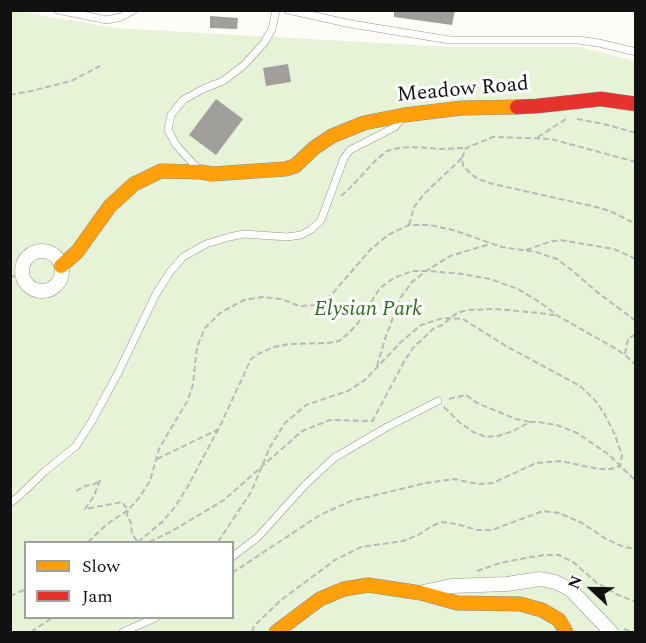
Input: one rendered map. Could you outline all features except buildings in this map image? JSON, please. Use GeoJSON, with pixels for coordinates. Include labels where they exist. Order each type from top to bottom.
{"type":"FeatureCollection","features":[{"type":"Feature","properties":{"kind":"street","name":"Meadow Road"},"geometry":{"type":"LineString","coordinates":[[61,266],[77,252],[110,206],[134,184],[161,171],[212,174],[285,169],[295,166],[314,148],[332,136],[364,123],[404,115],[462,108],[537,106],[601,99],[636,104]]}},
{"type":"Feature","properties":{"kind":"street","name":"Meadow Road"},"geometry":{"type":"LineString","coordinates":[[41,251],[54,255],[61,266],[60,279],[52,289],[46,291],[40,292],[28,286],[16,276],[28,256],[41,251]]}},
{"type":"Feature","properties":{"kind":"street"},"geometry":{"type":"LineString","coordinates":[[421,593],[451,585],[507,584],[540,579],[555,582],[570,589],[611,633]]}},
{"type":"Feature","properties":{"kind":"street"},"geometry":{"type":"LineString","coordinates":[[276,633],[320,599],[344,589],[368,585],[421,593],[457,603],[520,604],[542,610],[559,620],[566,633]]}},
{"type":"Feature","properties":{"kind":"lane"},"geometry":{"type":"LineString","coordinates":[[58,10],[106,20],[121,17],[134,10]]}},
{"type":"Feature","properties":{"kind":"lane"},"geometry":{"type":"LineString","coordinates":[[201,172],[176,145],[168,130],[171,116],[183,100],[223,81],[244,65],[264,43],[272,30],[276,10]]}},
{"type":"Feature","properties":{"kind":"lane"},"geometry":{"type":"LineString","coordinates":[[288,10],[351,24],[450,40],[578,40],[636,52]]}},
{"type":"Feature","properties":{"kind":"lane"},"geometry":{"type":"LineString","coordinates":[[10,503],[76,446],[92,422],[118,373],[156,294],[183,257],[206,244],[229,237],[244,234],[288,237],[301,235],[312,229],[321,220],[338,170],[350,150],[395,127],[404,115]]}},
{"type":"Feature","properties":{"kind":"lane"},"geometry":{"type":"LineString","coordinates":[[234,555],[258,537],[305,485],[334,458],[438,401]]}},
{"type":"Feature","properties":{"kind":"lane"},"geometry":{"type":"LineString","coordinates":[[123,633],[153,619]]}},
{"type":"Feature","properties":{"kind":"path"},"geometry":{"type":"LineString","coordinates":[[10,95],[72,81],[100,66]]}},
{"type":"Feature","properties":{"kind":"path"},"geometry":{"type":"LineString","coordinates":[[536,138],[571,116],[636,133]]}},
{"type":"Feature","properties":{"kind":"path"},"geometry":{"type":"LineString","coordinates":[[327,206],[350,188],[387,151],[405,148],[466,148],[493,137],[536,138],[573,144],[636,162]]}},
{"type":"Feature","properties":{"kind":"path"},"geometry":{"type":"LineString","coordinates":[[409,225],[414,207],[424,194],[462,158],[466,148]]}},
{"type":"Feature","properties":{"kind":"path"},"geometry":{"type":"LineString","coordinates":[[462,158],[463,166],[478,179],[596,207],[636,224]]}},
{"type":"Feature","properties":{"kind":"path"},"geometry":{"type":"LineString","coordinates":[[90,541],[107,524],[128,510],[140,498],[150,481],[166,435],[188,400],[193,384],[197,347],[205,328],[220,313],[244,300],[263,297],[281,299],[298,306],[319,305],[333,293],[370,250],[388,235],[409,225],[430,225],[453,230],[493,244],[536,252],[557,260],[636,321]]}},
{"type":"Feature","properties":{"kind":"path"},"geometry":{"type":"LineString","coordinates":[[526,251],[560,240],[614,249],[636,259]]}},
{"type":"Feature","properties":{"kind":"path"},"geometry":{"type":"LineString","coordinates":[[376,369],[401,297],[412,282],[450,256],[493,244]]}},
{"type":"Feature","properties":{"kind":"path"},"geometry":{"type":"LineString","coordinates":[[139,541],[162,522],[189,486],[219,429],[251,359],[274,347],[339,341],[358,323],[380,288],[394,278],[412,271],[462,274],[490,279],[518,289],[558,316],[625,355],[636,366]]}},
{"type":"Feature","properties":{"kind":"path"},"geometry":{"type":"LineString","coordinates":[[367,439],[372,421],[413,348],[433,329],[457,313],[467,310],[495,309],[558,316]]}},
{"type":"Feature","properties":{"kind":"path"},"geometry":{"type":"LineString","coordinates":[[625,355],[629,338],[636,334]]}},
{"type":"Feature","properties":{"kind":"path"},"geometry":{"type":"LineString","coordinates":[[438,401],[466,395],[477,403],[516,419],[557,425],[577,433],[608,454],[636,480]]}},
{"type":"Feature","properties":{"kind":"path"},"geometry":{"type":"LineString","coordinates":[[438,401],[459,422],[473,432],[486,437],[513,431],[530,422]]}},
{"type":"Feature","properties":{"kind":"path"},"geometry":{"type":"LineString","coordinates":[[153,541],[224,500],[302,431],[330,420],[372,421]]}},
{"type":"Feature","properties":{"kind":"path"},"geometry":{"type":"LineString","coordinates":[[156,461],[219,429]]}},
{"type":"Feature","properties":{"kind":"path"},"geometry":{"type":"LineString","coordinates":[[234,572],[320,515],[351,501],[426,483],[454,479],[478,484],[493,483],[536,463],[560,461],[605,469],[620,466]]}},
{"type":"Feature","properties":{"kind":"path"},"geometry":{"type":"LineString","coordinates":[[76,491],[100,480],[94,496],[85,509],[122,502],[128,510],[132,534],[137,541]]}},
{"type":"Feature","properties":{"kind":"path"},"geometry":{"type":"LineString","coordinates":[[252,633],[254,626],[281,600],[335,560],[362,547],[403,541],[442,522],[477,530],[492,530],[543,510],[559,513],[582,523],[606,539],[624,547],[636,549]]}},
{"type":"Feature","properties":{"kind":"path"},"geometry":{"type":"LineString","coordinates":[[31,633],[51,619]]}},
{"type":"Feature","properties":{"kind":"green space","name":"Elysian Park"},"geometry":{"type":"Polygon","coordinates":[[[10,11],[116,28],[450,47],[580,47],[635,61],[635,632],[11,632],[10,11]]]}},
{"type":"Feature","properties":{"kind":"traffic: slow"},"geometry":{"type":"LineString","coordinates":[[61,266],[77,252],[110,206],[134,184],[161,171],[212,174],[285,169],[295,166],[314,148],[332,136],[364,123],[404,115],[462,108],[517,107]]}},
{"type":"Feature","properties":{"kind":"traffic: slow"},"geometry":{"type":"LineString","coordinates":[[276,632],[320,599],[344,589],[368,585],[421,593],[457,603],[520,604],[542,610],[559,620],[566,632]]}},
{"type":"Feature","properties":{"kind":"traffic: jam"},"geometry":{"type":"LineString","coordinates":[[517,107],[601,99],[636,104]]}}]}
